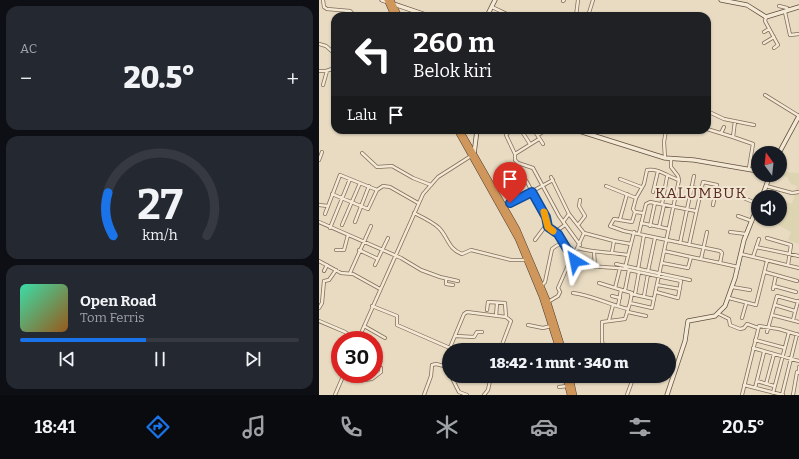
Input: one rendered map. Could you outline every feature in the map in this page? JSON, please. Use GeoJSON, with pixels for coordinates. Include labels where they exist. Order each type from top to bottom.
{"type":"FeatureCollection","features":[{"type":"Feature","properties":{"kind":"highway"},"geometry":{"type":"LineString","coordinates":[[388,1],[392,12]]}},
{"type":"Feature","properties":{"kind":"highway"},"geometry":{"type":"LineString","coordinates":[[388,1],[396,12]]}},
{"type":"Feature","properties":{"kind":"highway"},"geometry":{"type":"LineString","coordinates":[[459,134],[505,206],[517,229],[541,285],[557,343]]}},
{"type":"Feature","properties":{"kind":"highway"},"geometry":{"type":"LineString","coordinates":[[462,134],[509,222],[527,260],[546,303],[560,343]]}},
{"type":"Feature","properties":{"kind":"highway"},"geometry":{"type":"LineString","coordinates":[[566,383],[570,395]]}},
{"type":"Feature","properties":{"kind":"highway"},"geometry":{"type":"LineString","coordinates":[[571,383],[574,395]]}},
{"type":"Feature","properties":{"kind":"street"},"geometry":{"type":"LineString","coordinates":[[323,0],[324,8],[351,12]]}},
{"type":"Feature","properties":{"kind":"street"},"geometry":{"type":"LineString","coordinates":[[489,12],[495,0]]}},
{"type":"Feature","properties":{"kind":"street"},"geometry":{"type":"LineString","coordinates":[[576,12],[578,0]]}},
{"type":"Feature","properties":{"kind":"street"},"geometry":{"type":"LineString","coordinates":[[589,12],[593,0]]}},
{"type":"Feature","properties":{"kind":"street"},"geometry":{"type":"LineString","coordinates":[[721,0],[747,6],[766,17],[799,7]]}},
{"type":"Feature","properties":{"kind":"street"},"geometry":{"type":"LineString","coordinates":[[388,1],[418,12]]}},
{"type":"Feature","properties":{"kind":"street"},"geometry":{"type":"LineString","coordinates":[[779,6],[787,8],[786,11],[790,35],[799,34]]}},
{"type":"Feature","properties":{"kind":"street"},"geometry":{"type":"LineString","coordinates":[[491,8],[500,12]]}},
{"type":"Feature","properties":{"kind":"street"},"geometry":{"type":"LineString","coordinates":[[766,17],[765,20],[778,45],[774,48]]}},
{"type":"Feature","properties":{"kind":"street"},"geometry":{"type":"LineString","coordinates":[[764,32],[769,29]]}},
{"type":"Feature","properties":{"kind":"street"},"geometry":{"type":"LineString","coordinates":[[764,43],[774,37]]}},
{"type":"Feature","properties":{"kind":"street"},"geometry":{"type":"LineString","coordinates":[[319,44],[326,46],[331,50]]}},
{"type":"Feature","properties":{"kind":"street"},"geometry":{"type":"LineString","coordinates":[[319,71],[331,70]]}},
{"type":"Feature","properties":{"kind":"street"},"geometry":{"type":"LineString","coordinates":[[323,85],[327,71]]}},
{"type":"Feature","properties":{"kind":"street"},"geometry":{"type":"LineString","coordinates":[[765,95],[799,116],[783,146]]}},
{"type":"Feature","properties":{"kind":"street"},"geometry":{"type":"LineString","coordinates":[[711,114],[721,118],[754,125]]}},
{"type":"Feature","properties":{"kind":"street"},"geometry":{"type":"LineString","coordinates":[[733,137],[735,121]]}},
{"type":"Feature","properties":{"kind":"street"},"geometry":{"type":"LineString","coordinates":[[721,134],[723,127]]}},
{"type":"Feature","properties":{"kind":"street"},"geometry":{"type":"LineString","coordinates":[[589,134],[665,158],[694,160],[749,168],[753,144],[711,130]]}},
{"type":"Feature","properties":{"kind":"street"},"geometry":{"type":"LineString","coordinates":[[362,331],[418,203],[438,177],[473,156],[476,134]]}},
{"type":"Feature","properties":{"kind":"street"},"geometry":{"type":"LineString","coordinates":[[507,134],[506,135],[515,154],[515,160],[518,163],[517,175],[524,178],[546,217],[547,224],[574,255],[575,261],[582,264]]}},
{"type":"Feature","properties":{"kind":"street"},"geometry":{"type":"LineString","coordinates":[[524,134],[530,144]]}},
{"type":"Feature","properties":{"kind":"street"},"geometry":{"type":"LineString","coordinates":[[536,134],[543,144]]}},
{"type":"Feature","properties":{"kind":"street"},"geometry":{"type":"LineString","coordinates":[[515,154],[541,134]]}},
{"type":"Feature","properties":{"kind":"street"},"geometry":{"type":"LineString","coordinates":[[665,134],[664,142],[665,158]]}},
{"type":"Feature","properties":{"kind":"street"},"geometry":{"type":"LineString","coordinates":[[319,160],[322,152]]}},
{"type":"Feature","properties":{"kind":"street"},"geometry":{"type":"LineString","coordinates":[[362,153],[375,166],[392,166],[413,178],[431,185]]}},
{"type":"Feature","properties":{"kind":"street"},"geometry":{"type":"LineString","coordinates":[[630,303],[651,309],[656,292],[679,180],[678,176],[672,170],[671,159]]}},
{"type":"Feature","properties":{"kind":"street"},"geometry":{"type":"LineString","coordinates":[[518,163],[533,168],[564,224],[579,246],[595,252],[612,252],[628,255]]}},
{"type":"Feature","properties":{"kind":"street"},"geometry":{"type":"LineString","coordinates":[[679,180],[667,177],[658,170],[647,170],[636,198],[633,209],[635,212],[632,222],[612,219],[610,224],[611,228],[721,252],[720,263]]}},
{"type":"Feature","properties":{"kind":"street"},"geometry":{"type":"LineString","coordinates":[[653,192],[658,170]]}},
{"type":"Feature","properties":{"kind":"street"},"geometry":{"type":"LineString","coordinates":[[325,214],[339,176],[377,190]]}},
{"type":"Feature","properties":{"kind":"street"},"geometry":{"type":"LineString","coordinates":[[680,243],[694,176]]}},
{"type":"Feature","properties":{"kind":"street"},"geometry":{"type":"LineString","coordinates":[[551,177],[569,214],[585,233],[631,244]]}},
{"type":"Feature","properties":{"kind":"street"},"geometry":{"type":"LineString","coordinates":[[659,227],[667,177]]}},
{"type":"Feature","properties":{"kind":"street"},"geometry":{"type":"LineString","coordinates":[[330,228],[350,179]]}},
{"type":"Feature","properties":{"kind":"street"},"geometry":{"type":"LineString","coordinates":[[620,179],[641,187]]}},
{"type":"Feature","properties":{"kind":"street"},"geometry":{"type":"LineString","coordinates":[[505,206],[553,180]]}},
{"type":"Feature","properties":{"kind":"street"},"geometry":{"type":"LineString","coordinates":[[689,245],[701,189],[704,182],[717,184],[713,205]]}},
{"type":"Feature","properties":{"kind":"street"},"geometry":{"type":"LineString","coordinates":[[765,190],[768,182]]}},
{"type":"Feature","properties":{"kind":"street"},"geometry":{"type":"LineString","coordinates":[[342,225],[360,183]]}},
{"type":"Feature","properties":{"kind":"street"},"geometry":{"type":"LineString","coordinates":[[332,194],[369,208],[377,190],[386,185],[418,203]]}},
{"type":"Feature","properties":{"kind":"street"},"geometry":{"type":"LineString","coordinates":[[355,222],[369,186]]}},
{"type":"Feature","properties":{"kind":"street"},"geometry":{"type":"LineString","coordinates":[[606,186],[636,198]]}},
{"type":"Feature","properties":{"kind":"street"},"geometry":{"type":"LineString","coordinates":[[767,186],[792,193],[799,192]]}},
{"type":"Feature","properties":{"kind":"street"},"geometry":{"type":"LineString","coordinates":[[691,187],[701,189]]}},
{"type":"Feature","properties":{"kind":"street"},"geometry":{"type":"LineString","coordinates":[[738,191],[739,196],[751,202]]}},
{"type":"Feature","properties":{"kind":"street"},"geometry":{"type":"LineString","coordinates":[[620,219],[627,194]]}},
{"type":"Feature","properties":{"kind":"street"},"geometry":{"type":"LineString","coordinates":[[578,225],[585,216],[579,206],[580,200]]}},
{"type":"Feature","properties":{"kind":"street"},"geometry":{"type":"LineString","coordinates":[[639,233],[646,204],[650,202],[696,211]]}},
{"type":"Feature","properties":{"kind":"street"},"geometry":{"type":"LineString","coordinates":[[650,226],[655,203]]}},
{"type":"Feature","properties":{"kind":"street"},"geometry":{"type":"LineString","coordinates":[[319,205],[328,206]]}},
{"type":"Feature","properties":{"kind":"street"},"geometry":{"type":"LineString","coordinates":[[635,212],[643,213]]}},
{"type":"Feature","properties":{"kind":"street"},"geometry":{"type":"LineString","coordinates":[[414,213],[438,227],[449,245],[459,253],[462,254],[471,250],[511,260],[527,260]]}},
{"type":"Feature","properties":{"kind":"street"},"geometry":{"type":"LineString","coordinates":[[555,232],[564,224],[569,214]]}},
{"type":"Feature","properties":{"kind":"street"},"geometry":{"type":"LineString","coordinates":[[738,216],[751,221]]}},
{"type":"Feature","properties":{"kind":"street"},"geometry":{"type":"LineString","coordinates":[[319,222],[395,256],[421,270],[446,279],[458,281]]}},
{"type":"Feature","properties":{"kind":"street"},"geometry":{"type":"LineString","coordinates":[[641,223],[669,229]]}},
{"type":"Feature","properties":{"kind":"street"},"geometry":{"type":"LineString","coordinates":[[719,314],[729,298],[746,234],[751,223]]}},
{"type":"Feature","properties":{"kind":"street"},"geometry":{"type":"LineString","coordinates":[[535,240],[547,224]]}},
{"type":"Feature","properties":{"kind":"street"},"geometry":{"type":"LineString","coordinates":[[349,273],[371,226]]}},
{"type":"Feature","properties":{"kind":"street"},"geometry":{"type":"LineString","coordinates":[[625,268],[634,232]]}},
{"type":"Feature","properties":{"kind":"street"},"geometry":{"type":"LineString","coordinates":[[701,259],[707,232]]}},
{"type":"Feature","properties":{"kind":"street"},"geometry":{"type":"LineString","coordinates":[[730,232],[746,234]]}},
{"type":"Feature","properties":{"kind":"street"},"geometry":{"type":"LineString","coordinates":[[574,255],[585,233]]}},
{"type":"Feature","properties":{"kind":"street"},"geometry":{"type":"LineString","coordinates":[[337,250],[344,250],[348,235]]}},
{"type":"Feature","properties":{"kind":"street"},"geometry":{"type":"LineString","coordinates":[[603,343],[601,324],[603,320],[625,319],[633,294],[644,235]]}},
{"type":"Feature","properties":{"kind":"street"},"geometry":{"type":"LineString","coordinates":[[375,265],[388,238]]}},
{"type":"Feature","properties":{"kind":"street"},"geometry":{"type":"LineString","coordinates":[[644,296],[655,238]]}},
{"type":"Feature","properties":{"kind":"street"},"geometry":{"type":"LineString","coordinates":[[767,238],[791,245],[788,265]]}},
{"type":"Feature","properties":{"kind":"street"},"geometry":{"type":"LineString","coordinates":[[753,258],[759,239]]}},
{"type":"Feature","properties":{"kind":"street"},"geometry":{"type":"LineString","coordinates":[[612,252],[614,241]]}},
{"type":"Feature","properties":{"kind":"street"},"geometry":{"type":"LineString","coordinates":[[541,285],[545,282],[553,249],[563,243]]}},
{"type":"Feature","properties":{"kind":"street"},"geometry":{"type":"LineString","coordinates":[[756,247],[799,256]]}},
{"type":"Feature","properties":{"kind":"street"},"geometry":{"type":"LineString","coordinates":[[359,250],[378,259]]}},
{"type":"Feature","properties":{"kind":"street"},"geometry":{"type":"LineString","coordinates":[[664,251],[738,267]]}},
{"type":"Feature","properties":{"kind":"street"},"geometry":{"type":"LineString","coordinates":[[595,252],[595,267]]}},
{"type":"Feature","properties":{"kind":"street"},"geometry":{"type":"LineString","coordinates":[[741,254],[799,268]]}},
{"type":"Feature","properties":{"kind":"street"},"geometry":{"type":"LineString","coordinates":[[662,263],[687,268],[691,257]]}},
{"type":"Feature","properties":{"kind":"street"},"geometry":{"type":"LineString","coordinates":[[319,260],[336,270],[349,273],[380,289]]}},
{"type":"Feature","properties":{"kind":"street"},"geometry":{"type":"LineString","coordinates":[[729,298],[756,306],[767,261]]}},
{"type":"Feature","properties":{"kind":"street"},"geometry":{"type":"LineString","coordinates":[[546,303],[558,296],[560,292],[558,288],[569,263]]}},
{"type":"Feature","properties":{"kind":"street"},"geometry":{"type":"LineString","coordinates":[[616,264],[629,270],[638,271]]}},
{"type":"Feature","properties":{"kind":"street"},"geometry":{"type":"LineString","coordinates":[[324,271],[327,265]]}},
{"type":"Feature","properties":{"kind":"street"},"geometry":{"type":"LineString","coordinates":[[587,265],[595,267],[625,268],[689,280]]}},
{"type":"Feature","properties":{"kind":"street"},"geometry":{"type":"LineString","coordinates":[[615,288],[620,268]]}},
{"type":"Feature","properties":{"kind":"street"},"geometry":{"type":"LineString","coordinates":[[319,308],[322,303],[324,281],[329,280],[336,270]]}},
{"type":"Feature","properties":{"kind":"street"},"geometry":{"type":"LineString","coordinates":[[618,306],[629,270]]}},
{"type":"Feature","properties":{"kind":"street"},"geometry":{"type":"LineString","coordinates":[[765,272],[797,281]]}},
{"type":"Feature","properties":{"kind":"street"},"geometry":{"type":"LineString","coordinates":[[656,292],[678,298],[680,289],[681,281],[659,275]]}},
{"type":"Feature","properties":{"kind":"street"},"geometry":{"type":"LineString","coordinates":[[776,275],[774,288],[797,292]]}},
{"type":"Feature","properties":{"kind":"street"},"geometry":{"type":"LineString","coordinates":[[446,279],[446,284],[453,285]]}},
{"type":"Feature","properties":{"kind":"street"},"geometry":{"type":"LineString","coordinates":[[599,283],[654,299]]}},
{"type":"Feature","properties":{"kind":"street"},"geometry":{"type":"LineString","coordinates":[[657,285],[680,289]]}},
{"type":"Feature","properties":{"kind":"street"},"geometry":{"type":"LineString","coordinates":[[732,286],[750,290]]}},
{"type":"Feature","properties":{"kind":"street"},"geometry":{"type":"LineString","coordinates":[[573,293],[583,294],[646,316]]}},
{"type":"Feature","properties":{"kind":"street"},"geometry":{"type":"LineString","coordinates":[[772,294],[798,302],[793,320]]}},
{"type":"Feature","properties":{"kind":"street"},"geometry":{"type":"LineString","coordinates":[[612,296],[620,298]]}},
{"type":"Feature","properties":{"kind":"street"},"geometry":{"type":"LineString","coordinates":[[767,332],[777,296]]}},
{"type":"Feature","properties":{"kind":"street"},"geometry":{"type":"LineString","coordinates":[[487,310],[488,302],[506,304],[505,317]]}},
{"type":"Feature","properties":{"kind":"street"},"geometry":{"type":"LineString","coordinates":[[496,316],[497,303]]}},
{"type":"Feature","properties":{"kind":"street"},"geometry":{"type":"LineString","coordinates":[[742,318],[746,304]]}},
{"type":"Feature","properties":{"kind":"street"},"geometry":{"type":"LineString","coordinates":[[609,320],[613,305]]}},
{"type":"Feature","properties":{"kind":"street"},"geometry":{"type":"LineString","coordinates":[[775,305],[795,311]]}},
{"type":"Feature","properties":{"kind":"street"},"geometry":{"type":"LineString","coordinates":[[372,306],[397,316],[397,325],[442,347]]}},
{"type":"Feature","properties":{"kind":"street"},"geometry":{"type":"LineString","coordinates":[[452,343],[465,313],[505,317],[512,323],[503,343]]}},
{"type":"Feature","properties":{"kind":"street"},"geometry":{"type":"LineString","coordinates":[[667,395],[685,341],[688,321],[719,314],[729,319],[730,326],[740,329],[744,328],[747,324],[758,328]]}},
{"type":"Feature","properties":{"kind":"street"},"geometry":{"type":"LineString","coordinates":[[772,315],[799,322]]}},
{"type":"Feature","properties":{"kind":"street"},"geometry":{"type":"LineString","coordinates":[[319,321],[343,331]]}},
{"type":"Feature","properties":{"kind":"street"},"geometry":{"type":"LineString","coordinates":[[528,325],[543,328],[551,326]]}},
{"type":"Feature","properties":{"kind":"street"},"geometry":{"type":"LineString","coordinates":[[741,395],[760,325],[798,334],[783,395],[744,385]]}},
{"type":"Feature","properties":{"kind":"street"},"geometry":{"type":"LineString","coordinates":[[364,326],[385,338]]}},
{"type":"Feature","properties":{"kind":"street"},"geometry":{"type":"LineString","coordinates":[[455,336],[475,337],[477,332],[482,332]]}},
{"type":"Feature","properties":{"kind":"street"},"geometry":{"type":"LineString","coordinates":[[773,393],[789,332]]}},
{"type":"Feature","properties":{"kind":"street"},"geometry":{"type":"LineString","coordinates":[[755,340],[785,348]]}},
{"type":"Feature","properties":{"kind":"street"},"geometry":{"type":"LineString","coordinates":[[753,348],[799,361]]}},
{"type":"Feature","properties":{"kind":"street"},"geometry":{"type":"LineString","coordinates":[[755,388],[764,352]]}},
{"type":"Feature","properties":{"kind":"street"},"geometry":{"type":"LineString","coordinates":[[766,384],[774,354]]}},
{"type":"Feature","properties":{"kind":"street"},"geometry":{"type":"LineString","coordinates":[[424,395],[431,376],[432,365],[436,364],[442,366]]}},
{"type":"Feature","properties":{"kind":"street"},"geometry":{"type":"LineString","coordinates":[[793,395],[799,367]]}},
{"type":"Feature","properties":{"kind":"street"},"geometry":{"type":"LineString","coordinates":[[757,381],[775,386]]}},
{"type":"Feature","properties":{"kind":"street"},"geometry":{"type":"LineString","coordinates":[[335,395],[340,383]]}},
{"type":"Feature","properties":{"kind":"street"},"geometry":{"type":"LineString","coordinates":[[454,383],[459,394],[467,395]]}},
{"type":"Feature","properties":{"kind":"street"},"geometry":{"type":"LineString","coordinates":[[484,395],[488,390],[490,383]]}},
{"type":"Feature","properties":{"kind":"street"},"geometry":{"type":"LineString","coordinates":[[627,395],[631,383]]}},
{"type":"Feature","properties":{"kind":"street"},"geometry":{"type":"LineString","coordinates":[[559,387],[567,386]]}},
{"type":"Feature","properties":{"kind":"shaded area"},"geometry":{"type":"Polygon","coordinates":[[[787,172],[799,173],[799,244],[788,240],[791,232],[780,226],[787,226],[787,202],[792,204],[797,186],[791,184],[787,177],[787,172]]]}},
{"type":"Feature","properties":{"kind":"slow traffic"},"geometry":{"type":"LineString","coordinates":[[544,212],[548,227],[553,231]]}},
{"type":"Feature","properties":{"kind":"district","name":"KALUMBUK"},"geometry":{"type":"Point","coordinates":[701,193]}},
{"type":"Feature","properties":{"kind":"route"},"geometry":{"type":"LineString","coordinates":[[510,203],[532,192],[546,217],[548,227],[558,234],[567,249],[572,255],[574,255],[575,261]]}}]}
